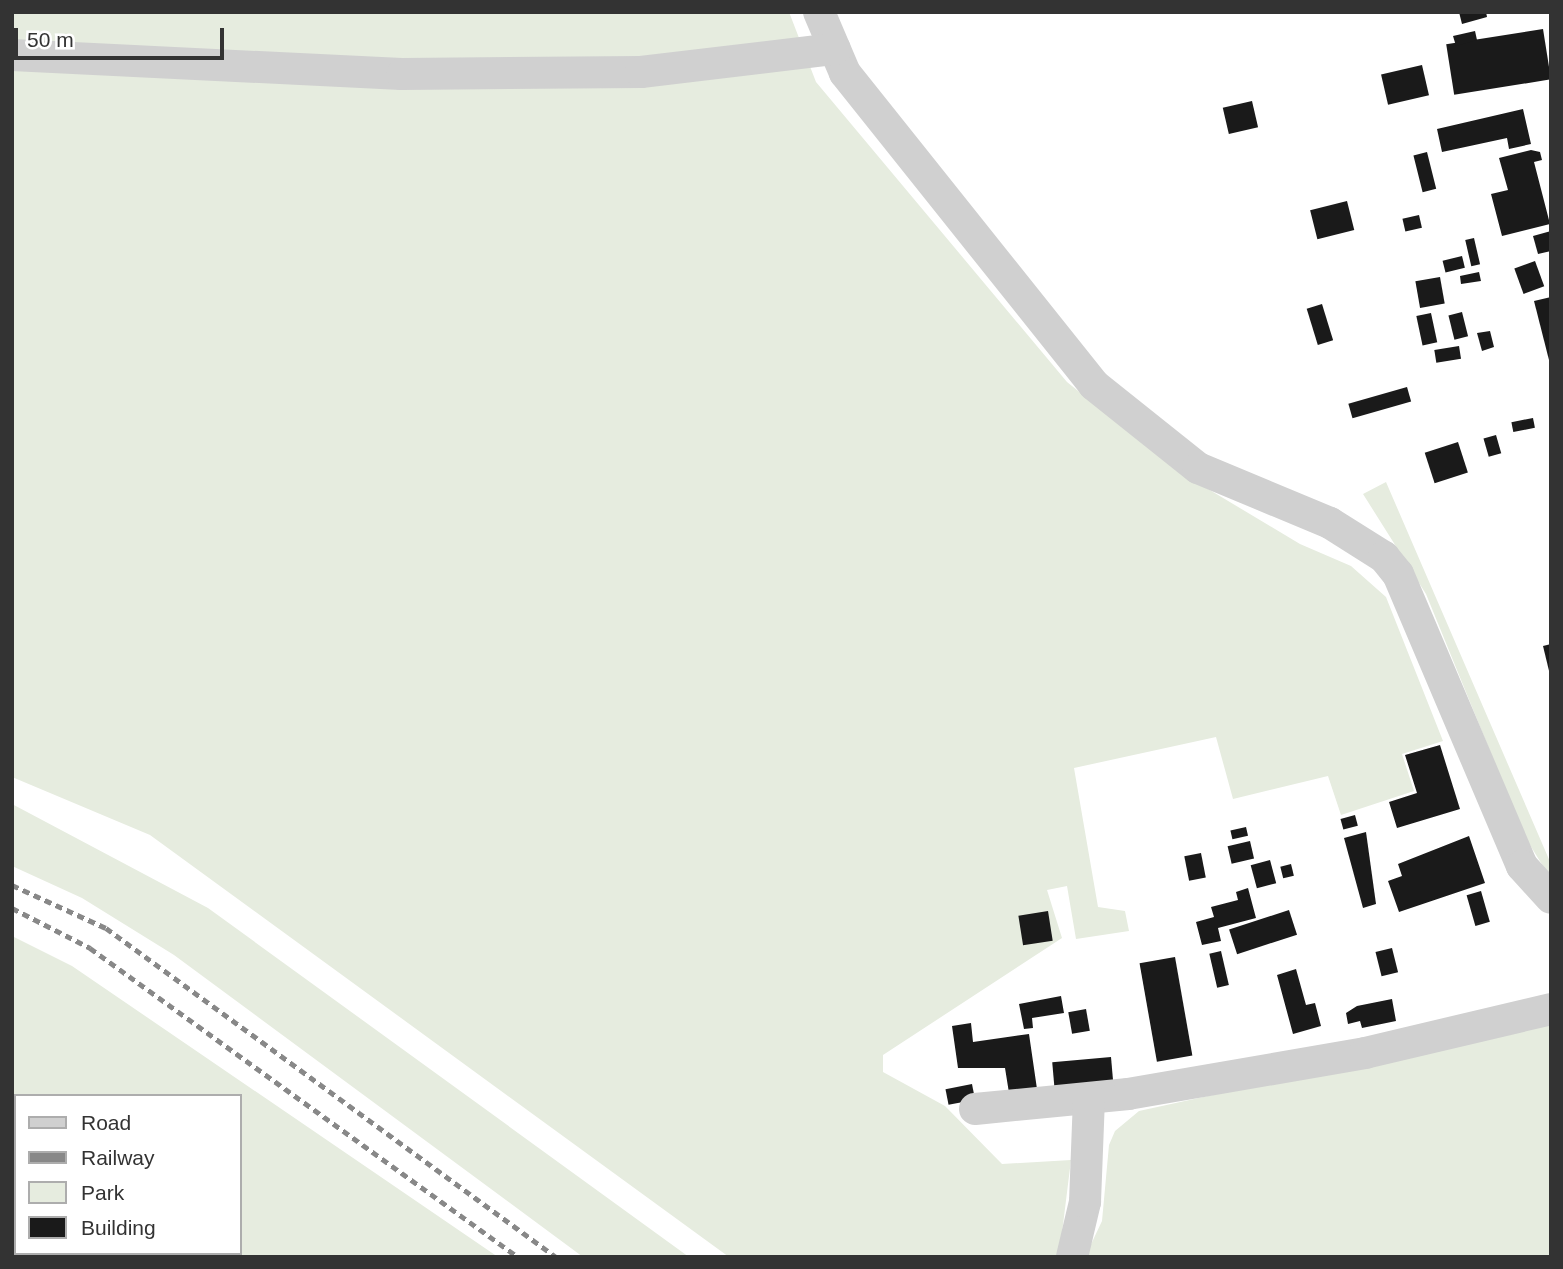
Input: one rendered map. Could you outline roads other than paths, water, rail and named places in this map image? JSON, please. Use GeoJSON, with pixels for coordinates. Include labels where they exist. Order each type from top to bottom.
{"type":"FeatureCollection","features":[{"type":"Feature","properties":{"kind":"street"},"geometry":{"type":"LineString","coordinates":[[818,12],[845,73],[1094,384],[1198,468],[1330,523],[1384,557],[1398,573],[1522,866],[1551,898]]}},
{"type":"Feature","properties":{"kind":"street"},"geometry":{"type":"LineString","coordinates":[[12,55],[428,74],[641,72],[835,49]]}},
{"type":"Feature","properties":{"kind":"street"},"geometry":{"type":"LineString","coordinates":[[975,1109],[1089,1099],[1365,1053],[1551,1009]]}},
{"type":"Feature","properties":{"kind":"street"},"geometry":{"type":"LineString","coordinates":[[1072,1257],[1084,1202],[1089,1099]]}},
{"type":"Feature","properties":{"kind":"railway"},"geometry":{"type":"LineString","coordinates":[[12,885],[106,928],[556,1257]]}},
{"type":"Feature","properties":{"kind":"railway"},"geometry":{"type":"LineString","coordinates":[[12,908],[90,948],[518,1257]]}}]}
